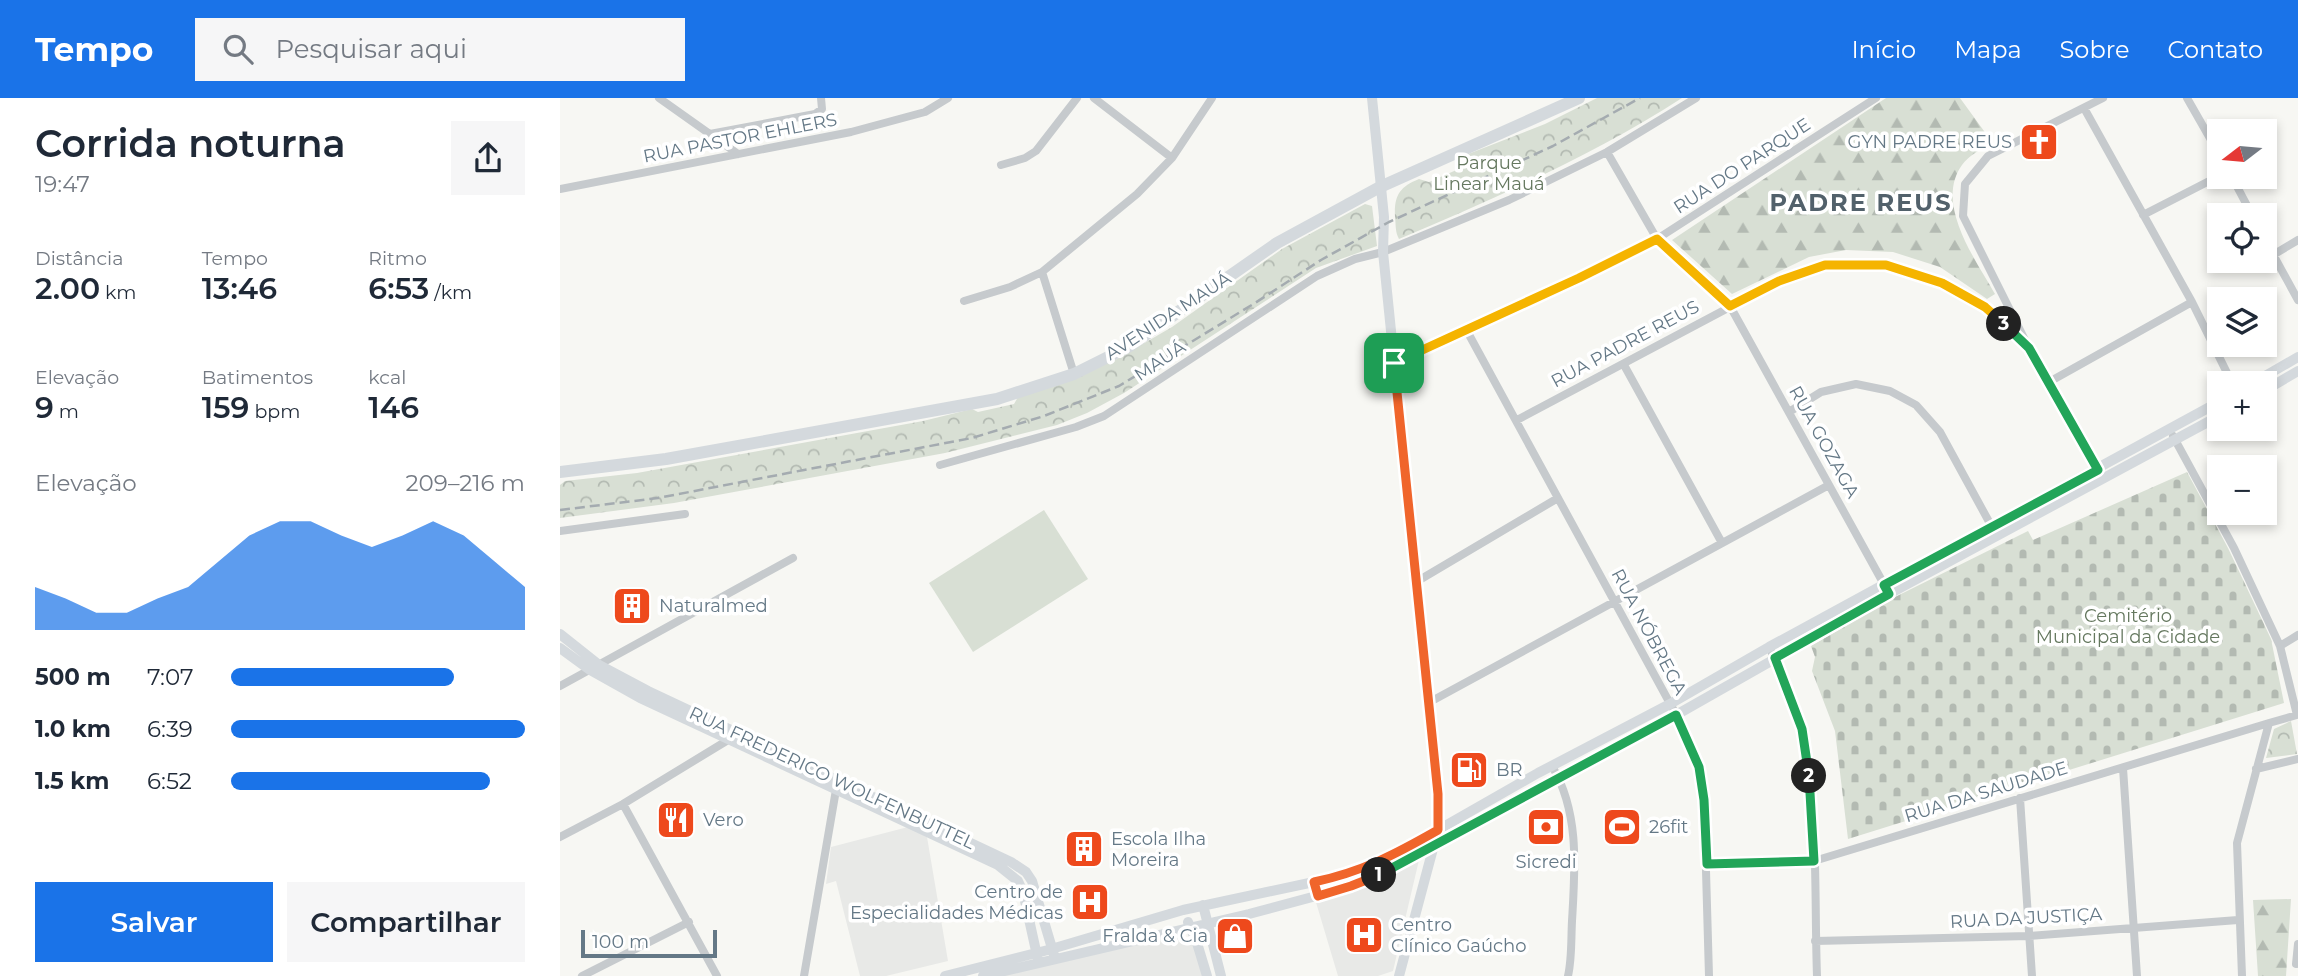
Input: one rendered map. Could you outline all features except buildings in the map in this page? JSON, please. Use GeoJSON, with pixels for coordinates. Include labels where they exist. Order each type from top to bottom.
{"type":"FeatureCollection","features":[{"type":"Feature","properties":{"kind":"main road"},"geometry":{"type":"LineString","coordinates":[[1372,98],[1384,218],[1383,253],[1438,794],[1438,830],[1399,976]]}},
{"type":"Feature","properties":{"kind":"main road","name":"AVENIDA MAUÁ"},"geometry":{"type":"LineString","coordinates":[[560,472],[666,459],[997,399],[1074,374],[1128,347],[1277,243],[1380,187],[1579,98]]}},
{"type":"Feature","properties":{"kind":"main road"},"geometry":{"type":"LineString","coordinates":[[2274,371],[2298,357]]}},
{"type":"Feature","properties":{"kind":"main road"},"geometry":{"type":"LineString","coordinates":[[2277,383],[2298,371]]}},
{"type":"Feature","properties":{"kind":"main road"},"geometry":{"type":"LineString","coordinates":[[1054,954],[1119,929],[1183,910],[1389,864],[1434,846],[1676,715],[1712,694],[1737,673],[1772,652],[2138,453],[2169,429],[2207,408]]}},
{"type":"Feature","properties":{"kind":"main road"},"geometry":{"type":"LineString","coordinates":[[2138,453],[2175,440],[2207,423]]}},
{"type":"Feature","properties":{"kind":"main road","name":"RUA FREDERICO WOLFENBUTTEL"},"geometry":{"type":"LineString","coordinates":[[560,634],[594,667]]}},
{"type":"Feature","properties":{"kind":"main road","name":"RUA FREDERICO WOLFENBUTTEL"},"geometry":{"type":"LineString","coordinates":[[560,648],[664,704],[733,737],[935,831],[1012,862],[1026,872],[1032,881],[1054,954]]}},
{"type":"Feature","properties":{"kind":"main road"},"geometry":{"type":"LineString","coordinates":[[945,976],[1122,942],[1351,886],[1438,830],[1552,766],[1705,684],[1737,673]]}},
{"type":"Feature","properties":{"kind":"main road"},"geometry":{"type":"LineString","coordinates":[[1705,684],[1712,694]]}},
{"type":"Feature","properties":{"kind":"main road"},"geometry":{"type":"LineString","coordinates":[[1624,728],[1631,740]]}},
{"type":"Feature","properties":{"kind":"main road"},"geometry":{"type":"LineString","coordinates":[[1582,750],[1589,762]]}},
{"type":"Feature","properties":{"kind":"main road"},"geometry":{"type":"LineString","coordinates":[[1515,787],[1522,799]]}},
{"type":"Feature","properties":{"kind":"main road"},"geometry":{"type":"LineString","coordinates":[[1469,813],[1476,824]]}},
{"type":"Feature","properties":{"kind":"main road","name":"RUA FREDERICO WOLFENBUTTEL"},"geometry":{"type":"LineString","coordinates":[[935,831],[998,865],[1018,881],[1038,958]]}},
{"type":"Feature","properties":{"kind":"main road"},"geometry":{"type":"LineString","coordinates":[[1314,882],[1318,896]]}},
{"type":"Feature","properties":{"kind":"main road"},"geometry":{"type":"LineString","coordinates":[[1280,890],[1284,904]]}},
{"type":"Feature","properties":{"kind":"main road"},"geometry":{"type":"LineString","coordinates":[[1203,905],[1221,976]]}},
{"type":"Feature","properties":{"kind":"main road"},"geometry":{"type":"LineString","coordinates":[[1183,910],[1207,976]]}},
{"type":"Feature","properties":{"kind":"main road"},"geometry":{"type":"LineString","coordinates":[[1119,929],[1122,942]]}},
{"type":"Feature","properties":{"kind":"main road"},"geometry":{"type":"LineString","coordinates":[[983,976],[1038,958]]}},
{"type":"Feature","properties":{"kind":"street"},"geometry":{"type":"LineString","coordinates":[[659,98],[737,154]]}},
{"type":"Feature","properties":{"kind":"street","name":"RUA PASTOR EHLERS"},"geometry":{"type":"LineString","coordinates":[[560,189],[851,132],[925,112],[948,98]]}},
{"type":"Feature","properties":{"kind":"street"},"geometry":{"type":"LineString","coordinates":[[1001,165],[1026,158],[1036,151],[1077,98]]}},
{"type":"Feature","properties":{"kind":"street"},"geometry":{"type":"LineString","coordinates":[[1094,98],[1172,158]]}},
{"type":"Feature","properties":{"kind":"street"},"geometry":{"type":"LineString","coordinates":[[964,301],[1010,287],[1042,272],[1137,194],[1172,158],[1212,98]]}},
{"type":"Feature","properties":{"kind":"street"},"geometry":{"type":"LineString","coordinates":[[1383,253],[1510,200],[1607,152],[1696,98]]}},
{"type":"Feature","properties":{"kind":"street","name":"RUA DO PARQUE"},"geometry":{"type":"LineString","coordinates":[[1394,363],[1467,331],[1657,239],[1866,101],[1876,98]]}},
{"type":"Feature","properties":{"kind":"street"},"geometry":{"type":"LineString","coordinates":[[2029,348],[1963,216],[1965,184],[1988,156],[2103,98]]}},
{"type":"Feature","properties":{"kind":"street"},"geometry":{"type":"LineString","coordinates":[[2187,98],[2207,133]]}},
{"type":"Feature","properties":{"kind":"street"},"geometry":{"type":"LineString","coordinates":[[710,134],[816,114],[822,109],[822,99]]}},
{"type":"Feature","properties":{"kind":"street"},"geometry":{"type":"LineString","coordinates":[[2084,108],[2192,302],[2226,371]]}},
{"type":"Feature","properties":{"kind":"street","name":"RUA GOZAGA"},"geometry":{"type":"LineString","coordinates":[[1607,152],[1657,239],[1730,306],[1887,590]]}},
{"type":"Feature","properties":{"kind":"street"},"geometry":{"type":"LineString","coordinates":[[2143,215],[2207,182]]}},
{"type":"Feature","properties":{"kind":"street"},"geometry":{"type":"LineString","coordinates":[[2277,253],[2298,240]]}},
{"type":"Feature","properties":{"kind":"street","name":"MAUÁ"},"geometry":{"type":"LineString","coordinates":[[940,464],[1076,427],[1104,415],[1317,276],[1355,259],[1383,253]]}},
{"type":"Feature","properties":{"kind":"street"},"geometry":{"type":"LineString","coordinates":[[2277,262],[2298,300]]}},
{"type":"Feature","properties":{"kind":"street","name":"RUA PADRE REUS"},"geometry":{"type":"LineString","coordinates":[[1517,420],[1779,281],[1825,265],[1886,265],[1942,283],[1985,307],[2029,348],[2100,474]]}},
{"type":"Feature","properties":{"kind":"street"},"geometry":{"type":"LineString","coordinates":[[1042,272],[1074,374]]}},
{"type":"Feature","properties":{"kind":"street"},"geometry":{"type":"LineString","coordinates":[[2049,382],[2192,302]]}},
{"type":"Feature","properties":{"kind":"street","name":"RUA NÓBREGA"},"geometry":{"type":"LineString","coordinates":[[1467,331],[1676,715],[1699,767],[1704,800],[1709,976]]}},
{"type":"Feature","properties":{"kind":"street"},"geometry":{"type":"LineString","coordinates":[[1624,365],[1722,543]]}},
{"type":"Feature","properties":{"kind":"street"},"geometry":{"type":"LineString","coordinates":[[1790,412],[1821,392],[1856,384],[1890,391],[1916,405],[1940,432],[1994,531]]}},
{"type":"Feature","properties":{"kind":"street"},"geometry":{"type":"LineString","coordinates":[[2169,429],[2234,548],[2280,646],[2297,719]]}},
{"type":"Feature","properties":{"kind":"street"},"geometry":{"type":"LineString","coordinates":[[1428,703],[1829,485]]}},
{"type":"Feature","properties":{"kind":"street"},"geometry":{"type":"LineString","coordinates":[[1416,582],[1558,498]]}},
{"type":"Feature","properties":{"kind":"street"},"geometry":{"type":"LineString","coordinates":[[560,531],[685,514]]}},
{"type":"Feature","properties":{"kind":"street"},"geometry":{"type":"LineString","coordinates":[[560,686],[793,558]]}},
{"type":"Feature","properties":{"kind":"street"},"geometry":{"type":"LineString","coordinates":[[2280,646],[2298,635]]}},
{"type":"Feature","properties":{"kind":"street"},"geometry":{"type":"LineString","coordinates":[[1772,652],[1802,729],[1811,785],[1817,976]]}},
{"type":"Feature","properties":{"kind":"street","name":"RUA DA SAUDADE"},"geometry":{"type":"LineString","coordinates":[[1707,864],[1814,861],[2269,723],[2297,719]]}},
{"type":"Feature","properties":{"kind":"street"},"geometry":{"type":"LineString","coordinates":[[2242,976],[2237,844],[2269,723]]}},
{"type":"Feature","properties":{"kind":"street"},"geometry":{"type":"LineString","coordinates":[[560,837],[623,804],[733,737]]}},
{"type":"Feature","properties":{"kind":"street"},"geometry":{"type":"LineString","coordinates":[[2256,769],[2298,759]]}},
{"type":"Feature","properties":{"kind":"street"},"geometry":{"type":"LineString","coordinates":[[1552,766],[1559,778],[1571,815],[1576,862],[1568,976]]}},
{"type":"Feature","properties":{"kind":"street"},"geometry":{"type":"LineString","coordinates":[[2123,768],[2137,976]]}},
{"type":"Feature","properties":{"kind":"street"},"geometry":{"type":"LineString","coordinates":[[804,976],[837,786]]}},
{"type":"Feature","properties":{"kind":"street"},"geometry":{"type":"LineString","coordinates":[[2020,798],[2032,976]]}},
{"type":"Feature","properties":{"kind":"street"},"geometry":{"type":"LineString","coordinates":[[623,804],[717,976]]}},
{"type":"Feature","properties":{"kind":"street","name":"RUA DA JUSTIÇA"},"geometry":{"type":"LineString","coordinates":[[1815,941],[2029,936],[2238,920]]}},
{"type":"Feature","properties":{"kind":"street"},"geometry":{"type":"LineString","coordinates":[[582,976],[689,922]]}},
{"type":"Feature","properties":{"kind":"street"},"geometry":{"type":"LineString","coordinates":[[2296,964],[2298,944]]}},
{"type":"Feature","properties":{"kind":"shaded area"},"geometry":{"type":"Polygon","coordinates":[[[908,827],[927,837],[948,961],[886,976],[860,976],[836,881],[826,884],[831,847],[908,827]]]}},
{"type":"Feature","properties":{"kind":"shaded area","name":"Centro Clínico Gaúcho"},"geometry":{"type":"Polygon","coordinates":[[[1419,860],[1393,971],[1378,976],[1338,976],[1315,899],[1370,885],[1419,860]]]}},
{"type":"Feature","properties":{"kind":"shaded area"},"geometry":{"type":"Polygon","coordinates":[[[1182,934],[1195,946],[1203,976],[1000,976],[1182,934]]]}},
{"type":"Feature","properties":{"kind":"green space","name":"Parque Linear Mauá"},"geometry":{"type":"Polygon","coordinates":[[[1597,98],[1682,98],[1579,157],[1399,239],[1395,217],[1396,203],[1399,193],[1407,185],[1419,179],[1429,182],[1461,168],[1463,156],[1545,124],[1597,98]]]}},
{"type":"Feature","properties":{"kind":"green space"},"geometry":{"type":"Polygon","coordinates":[[[1886,98],[1960,98],[1992,142],[1962,165],[1955,180],[1953,197],[1961,231],[1995,294],[1987,299],[1940,267],[1893,252],[1846,250],[1809,257],[1732,294],[1672,240],[1886,98]]]}},
{"type":"Feature","properties":{"kind":"green space"},"geometry":{"type":"Polygon","coordinates":[[[1365,204],[1372,206],[1377,246],[1316,268],[1124,393],[1087,413],[1057,425],[945,453],[674,503],[560,518],[560,485],[565,481],[637,473],[923,421],[972,409],[978,412],[1014,404],[1018,397],[1117,359],[1172,327],[1282,249],[1365,204]]]}},
{"type":"Feature","properties":{"kind":"green space","name":"Cemitério Municipal da Cidade"},"geometry":{"type":"Polygon","coordinates":[[[2187,472],[2207,509],[2207,525],[2216,525],[2271,639],[2284,703],[1848,839],[1835,731],[1812,671],[1815,657],[1811,646],[1897,596],[2028,531],[2033,540],[2187,472]]]}},
{"type":"Feature","properties":{"kind":"green space"},"geometry":{"type":"Polygon","coordinates":[[[1044,510],[1088,579],[973,652],[929,583],[1044,510]]]}},
{"type":"Feature","properties":{"kind":"green space"},"geometry":{"type":"Polygon","coordinates":[[[2291,721],[2297,754],[2266,758],[2274,729],[2291,721]]]}},
{"type":"Feature","properties":{"kind":"green space"},"geometry":{"type":"Polygon","coordinates":[[[2291,899],[2286,976],[2258,976],[2253,900],[2291,899]]]}},
{"type":"Feature","properties":{"kind":"railway"},"geometry":{"type":"LineString","coordinates":[[560,510],[658,498],[972,438],[1044,416],[1119,386],[1321,260],[1389,222],[1553,146],[1640,98]]}},
{"type":"Feature","properties":{"kind":"place","name":"GYN PADRE REUS"},"geometry":{"type":"Point","coordinates":[2039,142]}},
{"type":"Feature","properties":{"kind":"place","name":"Naturalmed"},"geometry":{"type":"Point","coordinates":[632,606]}},
{"type":"Feature","properties":{"kind":"place","name":"BR"},"geometry":{"type":"Point","coordinates":[1469,770]}},
{"type":"Feature","properties":{"kind":"place","name":"Vero"},"geometry":{"type":"Point","coordinates":[676,820]}},
{"type":"Feature","properties":{"kind":"place","name":"Sicredi"},"geometry":{"type":"Point","coordinates":[1546,827]}},
{"type":"Feature","properties":{"kind":"place","name":"26fit"},"geometry":{"type":"Point","coordinates":[1622,827]}},
{"type":"Feature","properties":{"kind":"place","name":"Escola Ilha Moreira"},"geometry":{"type":"Point","coordinates":[1084,849]}},
{"type":"Feature","properties":{"kind":"place","name":"Centro de Especialidades Médicas"},"geometry":{"type":"Point","coordinates":[1090,902]}},
{"type":"Feature","properties":{"kind":"place","name":"Centro Clínico Gaúcho"},"geometry":{"type":"Point","coordinates":[1364,935]}},
{"type":"Feature","properties":{"kind":"place","name":"Fralda & Cia"},"geometry":{"type":"Point","coordinates":[1235,936]}},
{"type":"Feature","properties":{"kind":"district","name":"PADRE REUS"},"geometry":{"type":"Point","coordinates":[1861,203]}},
{"type":"Feature","properties":{"kind":"route"},"geometry":{"type":"LineString","coordinates":[[1657,239],[1730,306],[1779,281],[1825,265],[1886,265],[1942,283],[1985,307],[2029,348],[2098,470],[1884,585],[1889,594],[1775,658],[1802,729],[1811,785],[1814,861],[1707,864],[1704,800],[1699,767],[1676,715],[1391,869],[1318,896],[1314,882],[1353,873],[1387,859],[1438,830],[1438,794],[1394,363],[1467,331],[1657,239]]}}]}
